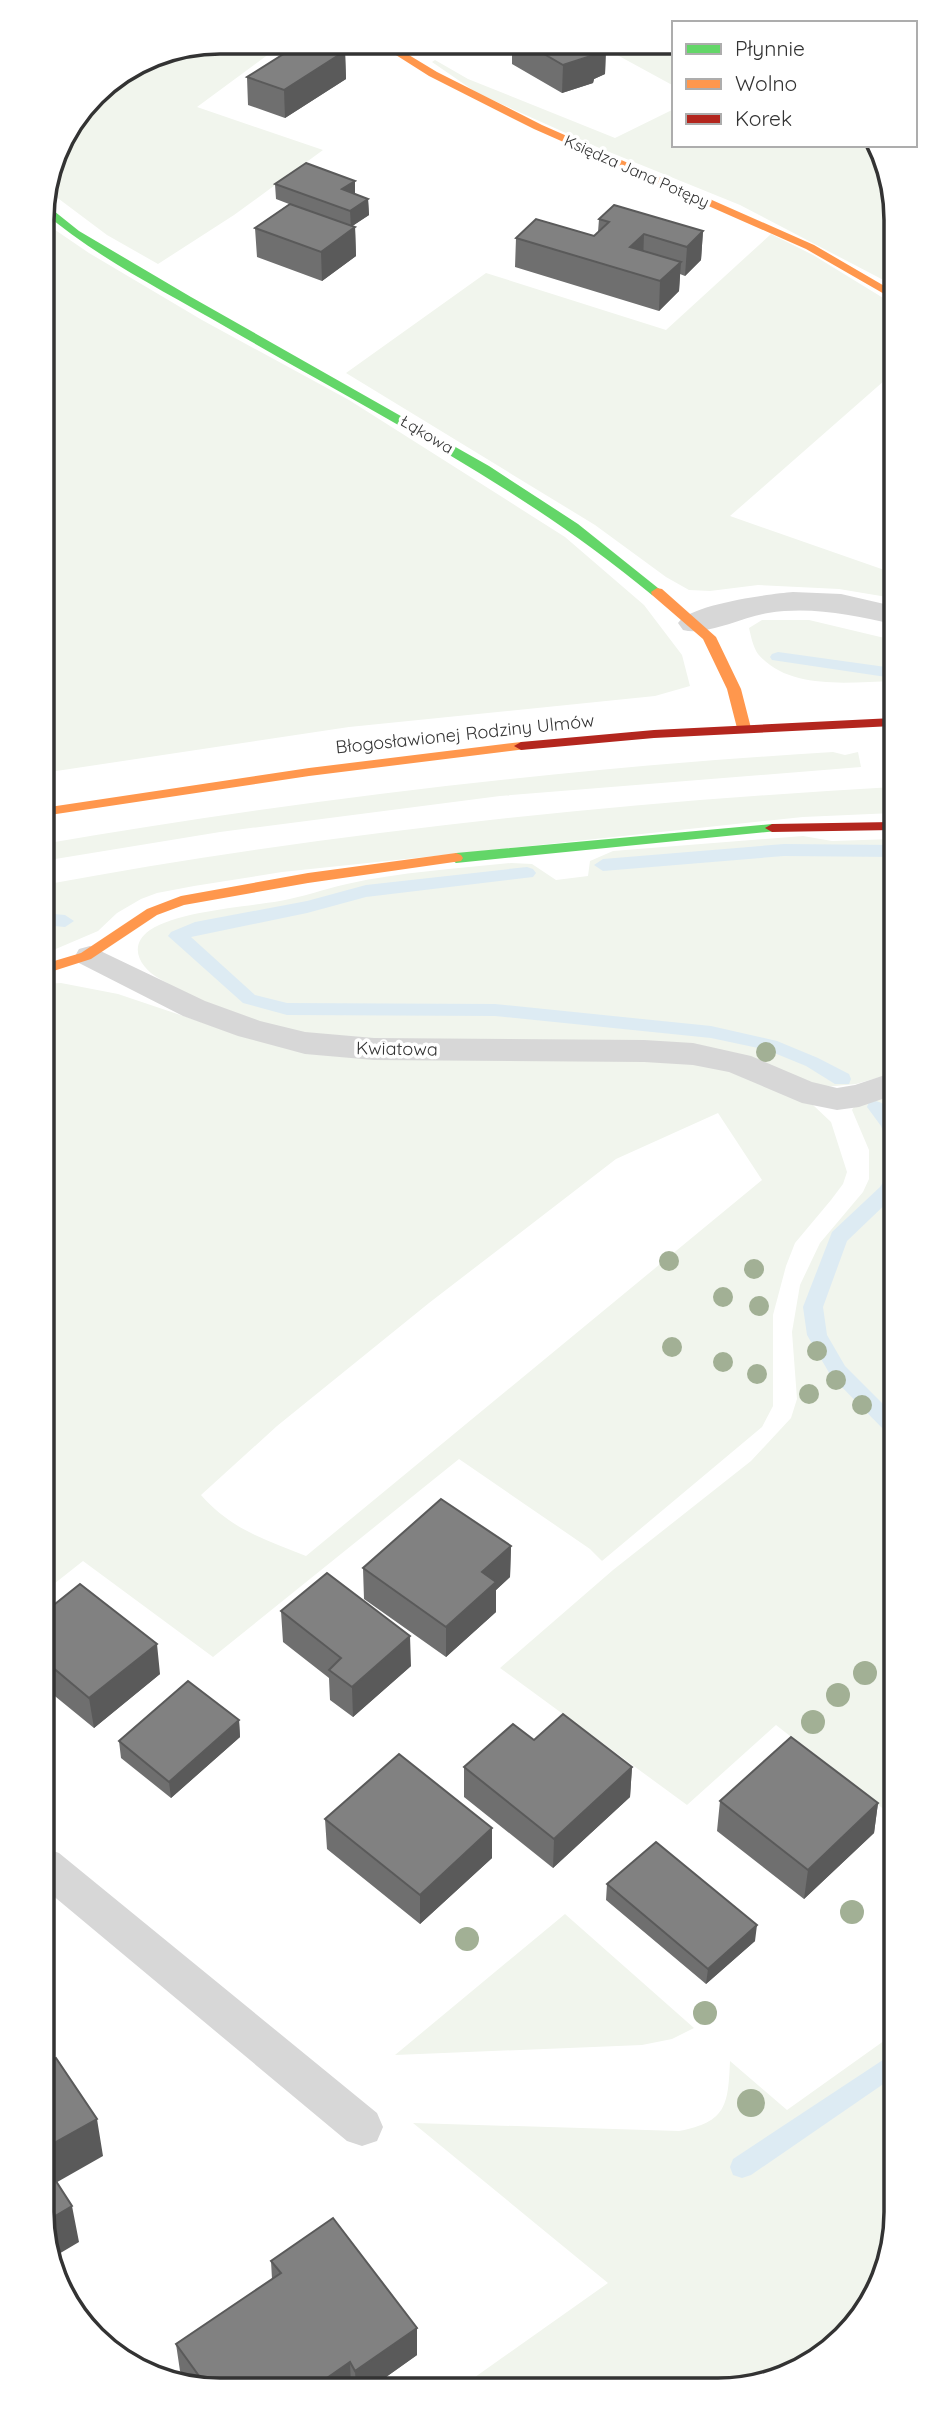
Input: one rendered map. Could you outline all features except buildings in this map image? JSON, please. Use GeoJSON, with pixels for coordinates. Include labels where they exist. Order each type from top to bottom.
{"type":"FeatureCollection","features":[{"type":"Feature","properties":{"kind":"street","name":"Księdza Jana Potępy"},"geometry":{"type":"LineString","coordinates":[[398,54],[424,71],[500,110],[812,247],[884,291]]}},
{"type":"Feature","properties":{"kind":"street","name":"Łąkowa"},"geometry":{"type":"LineString","coordinates":[[55,216],[75,233],[297,363],[435,437],[534,500],[625,564],[709,637],[734,689],[744,728]]}},
{"type":"Feature","properties":{"kind":"street"},"geometry":{"type":"LineString","coordinates":[[694,623],[754,604],[783,600],[822,601],[884,613]]}},
{"type":"Feature","properties":{"kind":"street","name":"Błogosławionej Rodziny Ulmów"},"geometry":{"type":"LineString","coordinates":[[55,810],[319,770],[575,740],[744,728],[884,722]]}},
{"type":"Feature","properties":{"kind":"street"},"geometry":{"type":"LineString","coordinates":[[55,968],[90,956],[146,915],[178,901],[311,878],[452,858],[635,839],[797,826],[884,826]]}},
{"type":"Feature","properties":{"kind":"lane","name":"Kwiatowa"},"geometry":{"type":"LineString","coordinates":[[90,956],[175,1000],[254,1030],[307,1043],[355,1049],[644,1051],[721,1059],[774,1076],[820,1097],[838,1099],[860,1096],[884,1087]]}},
{"type":"Feature","properties":{"kind":"lane"},"geometry":{"type":"LineString","coordinates":[[54,1874],[362,2127]]}},
{"type":"Feature","properties":{"kind":"shaded area"},"geometry":{"type":"Polygon","coordinates":[[[220,54],[269,54],[197,107],[323,150],[234,215],[158,264],[107,235],[56,197],[71,147],[95,111],[137,76],[177,60],[220,54]]]}},
{"type":"Feature","properties":{"kind":"shaded area"},"geometry":{"type":"Polygon","coordinates":[[[615,54],[672,54],[672,85],[615,54]]]}},
{"type":"Feature","properties":{"kind":"shaded area"},"geometry":{"type":"Polygon","coordinates":[[[435,60],[468,79],[615,138],[672,110],[672,147],[867,147],[881,188],[884,280],[740,205],[597,147],[477,93],[432,62],[435,60]]]}},
{"type":"Feature","properties":{"kind":"shaded area"},"geometry":{"type":"Polygon","coordinates":[[[55,230],[202,320],[349,400],[565,537],[644,605],[682,655],[690,686],[655,696],[349,727],[55,771],[55,230]]]}},
{"type":"Feature","properties":{"kind":"shaded area"},"geometry":{"type":"Polygon","coordinates":[[[771,234],[813,255],[884,298],[884,381],[730,516],[884,570],[884,596],[839,589],[758,585],[710,591],[689,590],[666,577],[595,525],[346,373],[486,273],[666,330],[771,234]]]}},
{"type":"Feature","properties":{"kind":"shaded area"},"geometry":{"type":"Polygon","coordinates":[[[762,620],[809,620],[884,638],[884,681],[821,682],[786,674],[771,666],[758,654],[749,628],[762,620]]]}},
{"type":"Feature","properties":{"kind":"shaded area"},"geometry":{"type":"Polygon","coordinates":[[[833,752],[845,755],[858,752],[861,767],[500,796],[220,832],[55,859],[55,842],[240,813],[536,776],[833,752]]]}},
{"type":"Feature","properties":{"kind":"shaded area"},"geometry":{"type":"Polygon","coordinates":[[[884,788],[884,813],[803,817],[282,872],[194,886],[141,899],[117,913],[98,931],[55,949],[55,883],[255,850],[467,822],[884,788]]]}},
{"type":"Feature","properties":{"kind":"shaded area"},"geometry":{"type":"Polygon","coordinates":[[[803,836],[832,841],[884,839],[884,1076],[856,1084],[824,1087],[777,1069],[325,1038],[260,1023],[199,1000],[153,974],[139,956],[139,943],[143,936],[150,930],[178,918],[289,899],[367,880],[429,871],[511,863],[532,864],[556,880],[588,876],[590,861],[613,851],[803,836]]]}},
{"type":"Feature","properties":{"kind":"shaded area"},"geometry":{"type":"Polygon","coordinates":[[[55,983],[118,994],[213,1026],[715,1065],[813,1105],[831,1122],[847,1172],[843,1184],[795,1243],[786,1266],[773,1315],[773,1406],[762,1427],[602,1561],[590,1549],[459,1459],[213,1657],[83,1561],[54,1584],[55,983]],[[718,1113],[616,1159],[429,1303],[277,1426],[201,1495],[237,1525],[306,1556],[762,1180],[718,1113]]]}},
{"type":"Feature","properties":{"kind":"shaded area"},"geometry":{"type":"Polygon","coordinates":[[[884,1094],[883,1809],[776,1725],[687,1805],[500,1668],[613,1570],[751,1461],[791,1418],[797,1399],[792,1332],[800,1285],[820,1243],[863,1192],[869,1179],[869,1150],[852,1110],[855,1105],[884,1094]]]}},
{"type":"Feature","properties":{"kind":"shaded area"},"geometry":{"type":"Polygon","coordinates":[[[565,1914],[694,2028],[672,2039],[642,2045],[395,2055],[565,1914]]]}},
{"type":"Feature","properties":{"kind":"shaded area"},"geometry":{"type":"Polygon","coordinates":[[[883,2041],[883,2223],[878,2255],[862,2295],[843,2321],[819,2343],[791,2361],[750,2375],[718,2378],[474,2378],[608,2283],[413,2123],[679,2131],[707,2122],[722,2109],[728,2089],[730,2061],[787,2110],[883,2041]]]}},
{"type":"Feature","properties":{"kind":"waterway"},"geometry":{"type":"LineString","coordinates":[[778,657],[884,672]]}},
{"type":"Feature","properties":{"kind":"waterway"},"geometry":{"type":"LineString","coordinates":[[603,865],[784,850],[884,851]]}},
{"type":"Feature","properties":{"kind":"waterway"},"geometry":{"type":"LineString","coordinates":[[527,873],[366,891],[307,907],[195,928],[177,936],[249,999],[287,1009],[495,1010],[711,1032],[771,1045],[812,1062],[842,1079]]}},
{"type":"Feature","properties":{"kind":"waterway"},"geometry":{"type":"LineString","coordinates":[[55,920],[65,921]]}},
{"type":"Feature","properties":{"kind":"waterway"},"geometry":{"type":"LineString","coordinates":[[876,1107],[884,1116]]}},
{"type":"Feature","properties":{"kind":"waterway"},"geometry":{"type":"LineString","coordinates":[[883,1416],[838,1371],[817,1335],[813,1307],[839,1237],[884,1195]]}},
{"type":"Feature","properties":{"kind":"waterway"},"geometry":{"type":"LineString","coordinates":[[742,2167],[883,2071]]}},
{"type":"Feature","properties":{"kind":"traffic: fast"},"geometry":{"type":"LineString","coordinates":[[55,216],[75,233],[243,332],[393,415],[530,497],[616,558],[657,592]]}},
{"type":"Feature","properties":{"kind":"traffic: fast"},"geometry":{"type":"LineString","coordinates":[[456,858],[772,828]]}},
{"type":"Feature","properties":{"kind":"traffic: slow"},"geometry":{"type":"LineString","coordinates":[[400,54],[433,74],[538,127],[810,247],[884,291]]}},
{"type":"Feature","properties":{"kind":"traffic: slow"},"geometry":{"type":"LineString","coordinates":[[657,592],[709,637],[734,689],[744,728]]}},
{"type":"Feature","properties":{"kind":"traffic: slow"},"geometry":{"type":"LineString","coordinates":[[55,810],[309,772],[521,746]]}},
{"type":"Feature","properties":{"kind":"traffic: slow"},"geometry":{"type":"LineString","coordinates":[[55,966],[86,956],[152,912],[181,901],[308,878],[456,858]]}},
{"type":"Feature","properties":{"kind":"traffic: jam"},"geometry":{"type":"LineString","coordinates":[[521,746],[654,734],[884,722]]}},
{"type":"Feature","properties":{"kind":"traffic: jam"},"geometry":{"type":"LineString","coordinates":[[772,828],[884,826]]}}]}
